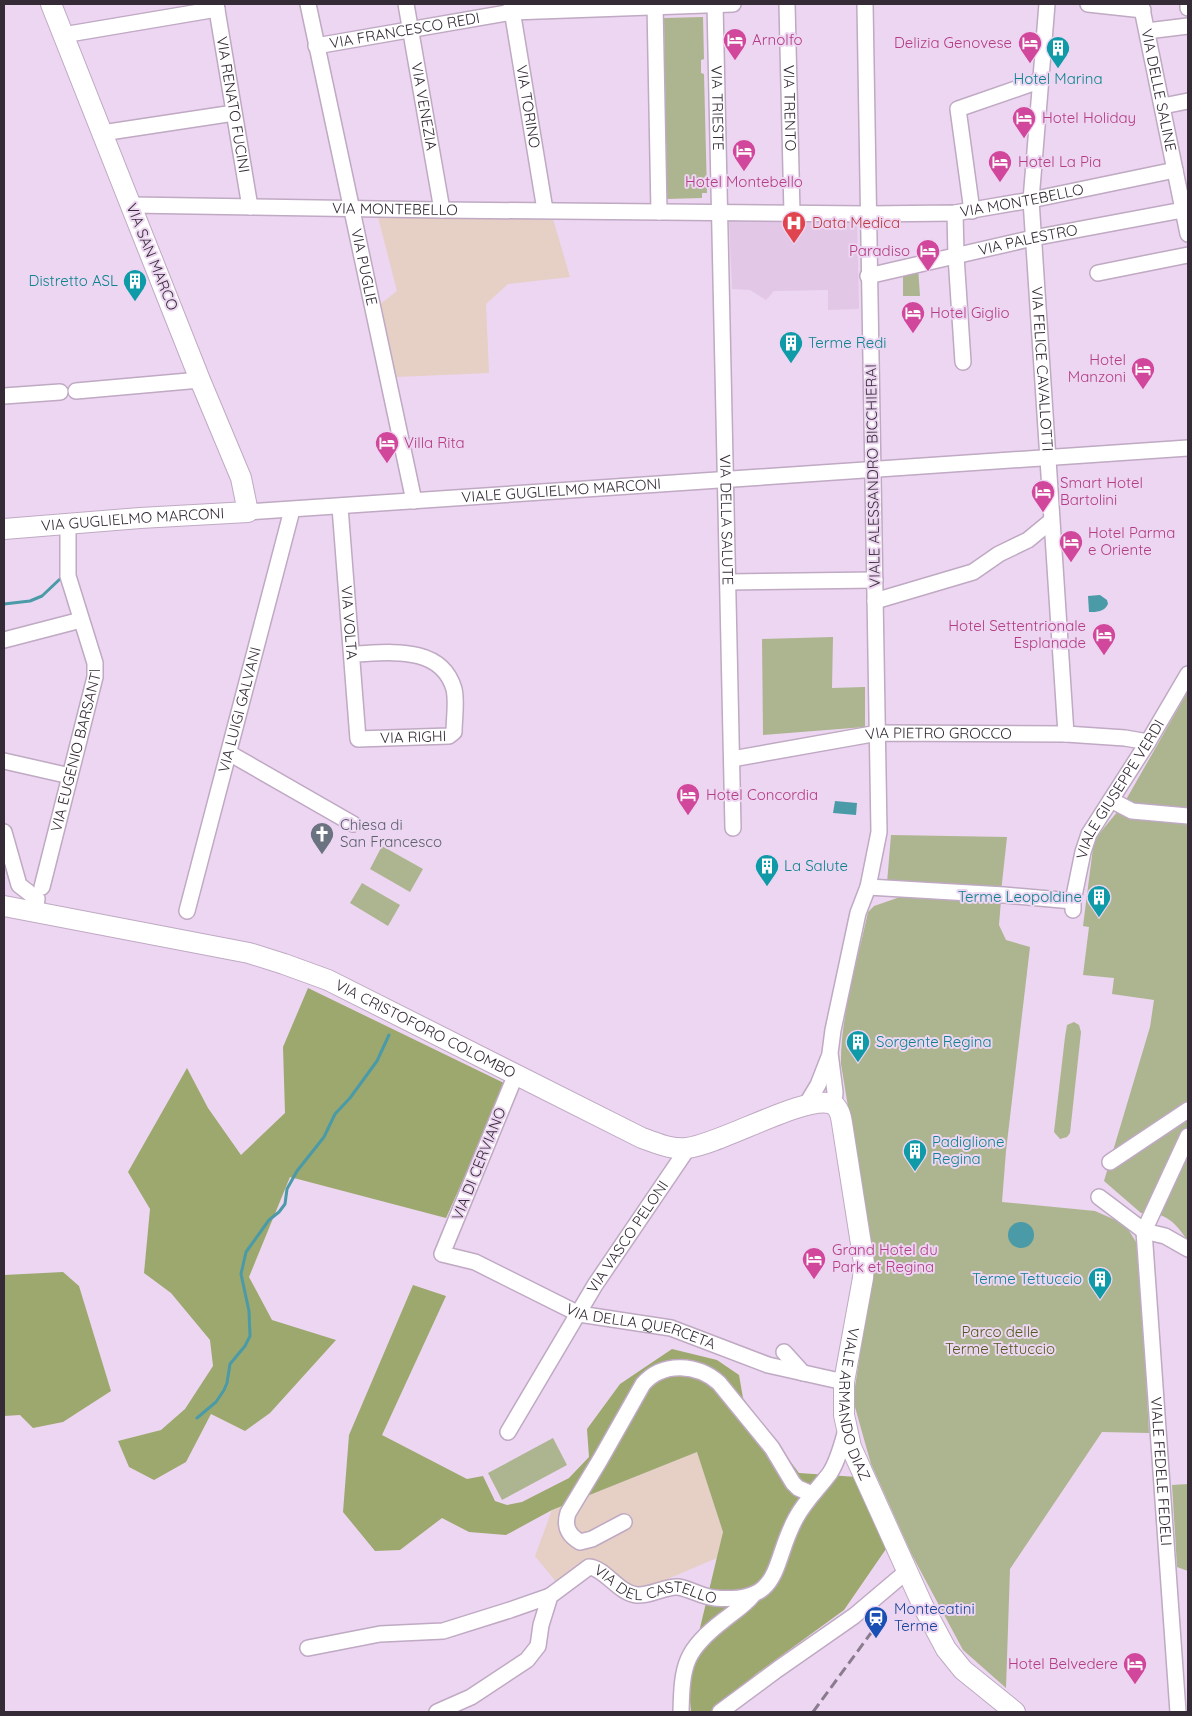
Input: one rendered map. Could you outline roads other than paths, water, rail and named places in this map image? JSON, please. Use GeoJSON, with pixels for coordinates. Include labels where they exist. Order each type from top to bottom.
{"type":"FeatureCollection","features":[{"type":"Feature","properties":{"kind":"main road","name":"VIA SAN MARCO"},"geometry":{"type":"LineString","coordinates":[[51,4],[200,380],[241,478],[248,512]]}},
{"type":"Feature","properties":{"kind":"main road","name":"VIA GUGLIELMO MARCONI"},"geometry":{"type":"LineString","coordinates":[[8,530],[248,512]]}},
{"type":"Feature","properties":{"kind":"main road","name":"VIA CRISTOFORO COLOMBO"},"geometry":{"type":"LineString","coordinates":[[4,906],[240,952],[284,964],[328,980],[642,1138],[675,1148],[688,1148],[717,1139],[806,1105],[822,1102],[834,1104]]}},
{"type":"Feature","properties":{"kind":"main road","name":"VIALE ARMANDO DIAZ"},"geometry":{"type":"LineString","coordinates":[[834,1104],[840,1112],[864,1263],[844,1382],[843,1398],[846,1430],[851,1447],[906,1572],[946,1649],[963,1670],[1015,1712]]}},
{"type":"Feature","properties":{"kind":"street","name":"VIA PUGLIE"},"geometry":{"type":"LineString","coordinates":[[308,4],[414,501]]}},
{"type":"Feature","properties":{"kind":"street","name":"VIA VENEZIA"},"geometry":{"type":"LineString","coordinates":[[406,4],[442,210]]}},
{"type":"Feature","properties":{"kind":"street","name":"VIA TRIESTE"},"geometry":{"type":"LineString","coordinates":[[715,4],[719,212]]}},
{"type":"Feature","properties":{"kind":"street","name":"VIA FRANCESCO REDI"},"geometry":{"type":"LineString","coordinates":[[316,46],[411,31],[512,8],[733,4]]}},
{"type":"Feature","properties":{"kind":"street","name":"VIA TRENTO"},"geometry":{"type":"LineString","coordinates":[[787,4],[792,213]]}},
{"type":"Feature","properties":{"kind":"street","name":"VIALE ALESSANDRO BICCHIERAI"},"geometry":{"type":"LineString","coordinates":[[865,4],[868,276],[879,832],[868,887]]}},
{"type":"Feature","properties":{"kind":"street","name":"VIA FELICE CAVALLOTTI"},"geometry":{"type":"LineString","coordinates":[[1047,4],[1039,81],[1031,200],[1066,734]]}},
{"type":"Feature","properties":{"kind":"street"},"geometry":{"type":"LineString","coordinates":[[1088,4],[1142,7]]}},
{"type":"Feature","properties":{"kind":"street"},"geometry":{"type":"LineString","coordinates":[[655,5],[659,212]]}},
{"type":"Feature","properties":{"kind":"street"},"geometry":{"type":"LineString","coordinates":[[63,34],[217,6]]}},
{"type":"Feature","properties":{"kind":"street","name":"VIA RENATO FUCINI"},"geometry":{"type":"LineString","coordinates":[[217,6],[250,207]]}},
{"type":"Feature","properties":{"kind":"street","name":"VIA DELLE SALINE"},"geometry":{"type":"LineString","coordinates":[[1142,7],[1175,170],[1186,210],[1188,234]]}},
{"type":"Feature","properties":{"kind":"street","name":"VIA TORINO"},"geometry":{"type":"LineString","coordinates":[[512,8],[545,210]]}},
{"type":"Feature","properties":{"kind":"street"},"geometry":{"type":"LineString","coordinates":[[1147,31],[1188,26]]}},
{"type":"Feature","properties":{"kind":"street"},"geometry":{"type":"LineString","coordinates":[[972,211],[958,110],[1039,81]]}},
{"type":"Feature","properties":{"kind":"street"},"geometry":{"type":"LineString","coordinates":[[1163,106],[1188,101]]}},
{"type":"Feature","properties":{"kind":"street"},"geometry":{"type":"LineString","coordinates":[[102,133],[234,113]]}},
{"type":"Feature","properties":{"kind":"street","name":"VIA MONTEBELLO"},"geometry":{"type":"LineString","coordinates":[[131,205],[442,210],[867,214],[956,213],[1031,200],[1175,170]]}},
{"type":"Feature","properties":{"kind":"street","name":"VIA PALESTRO"},"geometry":{"type":"LineString","coordinates":[[868,276],[1033,238],[1186,210]]}},
{"type":"Feature","properties":{"kind":"street","name":"VIA DELLA SALUTE"},"geometry":{"type":"LineString","coordinates":[[719,212],[722,270],[733,828]]}},
{"type":"Feature","properties":{"kind":"street"},"geometry":{"type":"LineString","coordinates":[[956,213],[956,256],[963,362]]}},
{"type":"Feature","properties":{"kind":"street"},"geometry":{"type":"LineString","coordinates":[[1098,273],[1188,255]]}},
{"type":"Feature","properties":{"kind":"street"},"geometry":{"type":"LineString","coordinates":[[76,391],[200,380]]}},
{"type":"Feature","properties":{"kind":"street"},"geometry":{"type":"LineString","coordinates":[[4,396],[60,392]]}},
{"type":"Feature","properties":{"kind":"street","name":"VIALE GUGLIELMO MARCONI"},"geometry":{"type":"LineString","coordinates":[[248,512],[1188,448]]}},
{"type":"Feature","properties":{"kind":"street","name":"VIA VOLTA"},"geometry":{"type":"LineString","coordinates":[[340,506],[358,739]]}},
{"type":"Feature","properties":{"kind":"street","name":"VIA LUIGI GALVANI"},"geometry":{"type":"LineString","coordinates":[[187,911],[292,510]]}},
{"type":"Feature","properties":{"kind":"street"},"geometry":{"type":"LineString","coordinates":[[875,602],[973,572],[999,554],[1028,540],[1051,521]]}},
{"type":"Feature","properties":{"kind":"street","name":"VIA EUGENIO BARSANTI"},"geometry":{"type":"LineString","coordinates":[[42,888],[96,670],[68,576],[68,524]]}},
{"type":"Feature","properties":{"kind":"street"},"geometry":{"type":"LineString","coordinates":[[728,582],[875,580]]}},
{"type":"Feature","properties":{"kind":"street"},"geometry":{"type":"LineString","coordinates":[[4,640],[81,620]]}},
{"type":"Feature","properties":{"kind":"street","name":"VIA RIGHI"},"geometry":{"type":"LineString","coordinates":[[352,654],[409,653],[430,659],[443,668],[454,691],[454,732],[449,736],[358,739]]}},
{"type":"Feature","properties":{"kind":"street","name":"VIALE GIUSEPPE VERDI"},"geometry":{"type":"LineString","coordinates":[[868,887],[1004,894],[1073,906],[1083,852],[1089,834],[1148,742],[1188,674]]}},
{"type":"Feature","properties":{"kind":"street","name":"VIA PIETRO GROCCO"},"geometry":{"type":"LineString","coordinates":[[732,759],[878,733],[1066,734],[1125,738],[1148,742]]}},
{"type":"Feature","properties":{"kind":"street"},"geometry":{"type":"LineString","coordinates":[[228,753],[353,824]]}},
{"type":"Feature","properties":{"kind":"street"},"geometry":{"type":"LineString","coordinates":[[4,761],[70,776]]}},
{"type":"Feature","properties":{"kind":"street"},"geometry":{"type":"LineString","coordinates":[[1110,800],[1132,812],[1188,816]]}},
{"type":"Feature","properties":{"kind":"street"},"geometry":{"type":"LineString","coordinates":[[4,832],[19,885],[22,889],[36,897],[35,912]]}},
{"type":"Feature","properties":{"kind":"street","name":"VIALE ARMANDO DIAZ"},"geometry":{"type":"LineString","coordinates":[[806,1105],[818,1085],[830,1053],[833,1030],[858,913],[868,887]]}},
{"type":"Feature","properties":{"kind":"street","name":"VIALE ARMANDO DIAZ"},"geometry":{"type":"LineString","coordinates":[[830,1053],[835,1092],[834,1104]]}},
{"type":"Feature","properties":{"kind":"street","name":"VIA DI CERVIANO"},"geometry":{"type":"LineString","coordinates":[[442,1254],[516,1074]]}},
{"type":"Feature","properties":{"kind":"street"},"geometry":{"type":"LineString","coordinates":[[1110,1162],[1188,1110]]}},
{"type":"Feature","properties":{"kind":"street"},"geometry":{"type":"LineString","coordinates":[[1144,1231],[1188,1136]]}},
{"type":"Feature","properties":{"kind":"street","name":"VIA VASCO PELONI"},"geometry":{"type":"LineString","coordinates":[[508,1432],[595,1285],[688,1148]]}},
{"type":"Feature","properties":{"kind":"street"},"geometry":{"type":"LineString","coordinates":[[1099,1197],[1144,1231],[1165,1236],[1188,1249]]}},
{"type":"Feature","properties":{"kind":"street","name":"VIALE FEDELE FEDELI"},"geometry":{"type":"LineString","coordinates":[[1144,1231],[1178,1712]]}},
{"type":"Feature","properties":{"kind":"street","name":"VIA DELLA QUERCETA"},"geometry":{"type":"LineString","coordinates":[[442,1254],[475,1262],[579,1314],[671,1328],[768,1365],[844,1382]]}},
{"type":"Feature","properties":{"kind":"street"},"geometry":{"type":"LineString","coordinates":[[784,1352],[804,1374]]}},
{"type":"Feature","properties":{"kind":"street"},"geometry":{"type":"LineString","coordinates":[[624,1522],[592,1539],[580,1542],[571,1535],[565,1522],[568,1512],[596,1468],[643,1384],[648,1378],[658,1372],[678,1367],[701,1371],[711,1376],[720,1384],[772,1448],[793,1483],[798,1488],[812,1494]]}},
{"type":"Feature","properties":{"kind":"street"},"geometry":{"type":"LineString","coordinates":[[681,1712],[682,1689],[686,1667],[694,1647],[709,1632],[748,1602],[753,1595],[763,1590],[774,1574],[795,1519],[812,1494],[831,1472],[846,1430]]}},
{"type":"Feature","properties":{"kind":"street","name":"VIA DEL CASTELLO"},"geometry":{"type":"LineString","coordinates":[[550,1596],[589,1567],[599,1570],[620,1588],[638,1595],[678,1587],[713,1598],[740,1598],[753,1595]]}},
{"type":"Feature","properties":{"kind":"street"},"geometry":{"type":"LineString","coordinates":[[720,1712],[854,1616],[906,1572]]}},
{"type":"Feature","properties":{"kind":"street"},"geometry":{"type":"LineString","coordinates":[[308,1648],[380,1634],[443,1631],[550,1596]]}},
{"type":"Feature","properties":{"kind":"street"},"geometry":{"type":"LineString","coordinates":[[437,1712],[471,1696],[527,1660],[538,1646],[541,1625],[550,1596]]}},
{"type":"Feature","properties":{"kind":"water"},"geometry":{"type":"Polygon","coordinates":[[[1100,595],[1107,600],[1108,604],[1100,611],[1089,612],[1088,596],[1100,595]]]}},
{"type":"Feature","properties":{"kind":"water"},"geometry":{"type":"Polygon","coordinates":[[[835,801],[857,803],[856,815],[833,813],[835,801]]]}},
{"type":"Feature","properties":{"kind":"water"},"geometry":{"type":"Polygon","coordinates":[[[1021,1222],[1030,1226],[1034,1235],[1030,1244],[1021,1248],[1012,1244],[1008,1235],[1012,1226],[1021,1222]]]}},
{"type":"Feature","properties":{"kind":"waterway"},"geometry":{"type":"LineString","coordinates":[[4,604],[30,601],[42,596],[60,579]]}},
{"type":"Feature","properties":{"kind":"waterway"},"geometry":{"type":"LineString","coordinates":[[197,1418],[216,1402],[224,1390],[230,1364],[245,1346],[250,1336],[249,1311],[241,1274],[246,1252],[269,1220],[285,1204],[287,1189],[297,1171],[324,1137],[335,1114],[350,1098],[377,1061],[389,1035]]}},
{"type":"Feature","properties":{"kind":"railway"},"geometry":{"type":"LineString","coordinates":[[813,1712],[871,1633]]}},
{"type":"Feature","properties":{"kind":"place","name":"Arnolfo"},"geometry":{"type":"Point","coordinates":[735,61]}},
{"type":"Feature","properties":{"kind":"place","name":"Delizia Genovese"},"geometry":{"type":"Point","coordinates":[1030,64]}},
{"type":"Feature","properties":{"kind":"place","name":"Hotel Marina"},"geometry":{"type":"Point","coordinates":[1058,69]}},
{"type":"Feature","properties":{"kind":"place","name":"Hotel Holiday"},"geometry":{"type":"Point","coordinates":[1024,139]}},
{"type":"Feature","properties":{"kind":"place","name":"Hotel Montebello"},"geometry":{"type":"Point","coordinates":[744,172]}},
{"type":"Feature","properties":{"kind":"place","name":"Hotel La Pia"},"geometry":{"type":"Point","coordinates":[1000,183]}},
{"type":"Feature","properties":{"kind":"place","name":"Data Medica"},"geometry":{"type":"Point","coordinates":[794,244]}},
{"type":"Feature","properties":{"kind":"place","name":"Paradiso"},"geometry":{"type":"Point","coordinates":[928,272]}},
{"type":"Feature","properties":{"kind":"place","name":"Distretto ASL"},"geometry":{"type":"Point","coordinates":[135,302]}},
{"type":"Feature","properties":{"kind":"place","name":"Hotel Giglio"},"geometry":{"type":"Point","coordinates":[913,334]}},
{"type":"Feature","properties":{"kind":"place","name":"Terme Redi"},"geometry":{"type":"Point","coordinates":[791,364]}},
{"type":"Feature","properties":{"kind":"place","name":"Hotel Manzoni"},"geometry":{"type":"Point","coordinates":[1143,390]}},
{"type":"Feature","properties":{"kind":"place","name":"Villa Rita"},"geometry":{"type":"Point","coordinates":[387,464]}},
{"type":"Feature","properties":{"kind":"place","name":"Smart Hotel Bartolini"},"geometry":{"type":"Point","coordinates":[1043,513]}},
{"type":"Feature","properties":{"kind":"place","name":"Hotel Parma e Oriente"},"geometry":{"type":"Point","coordinates":[1071,563]}},
{"type":"Feature","properties":{"kind":"place","name":"Hotel Settentrionale Esplanade"},"geometry":{"type":"Point","coordinates":[1104,656]}},
{"type":"Feature","properties":{"kind":"place","name":"Hotel Concordia"},"geometry":{"type":"Point","coordinates":[688,816]}},
{"type":"Feature","properties":{"kind":"place","name":"Chiesa di San Francesco"},"geometry":{"type":"Point","coordinates":[322,855]}},
{"type":"Feature","properties":{"kind":"place","name":"La Salute"},"geometry":{"type":"Point","coordinates":[767,887]}},
{"type":"Feature","properties":{"kind":"place","name":"Terme Leopoldine"},"geometry":{"type":"Point","coordinates":[1099,918]}},
{"type":"Feature","properties":{"kind":"place","name":"Sorgente Regina"},"geometry":{"type":"Point","coordinates":[858,1063]}},
{"type":"Feature","properties":{"kind":"place","name":"Padiglione Regina"},"geometry":{"type":"Point","coordinates":[915,1172]}},
{"type":"Feature","properties":{"kind":"place","name":"Grand Hotel du Park et Regina"},"geometry":{"type":"Point","coordinates":[814,1280]}},
{"type":"Feature","properties":{"kind":"place","name":"Terme Tettuccio"},"geometry":{"type":"Point","coordinates":[1100,1300]}},
{"type":"Feature","properties":{"kind":"place","name":"Montecatini Terme"},"geometry":{"type":"Point","coordinates":[876,1639]}},
{"type":"Feature","properties":{"kind":"place","name":"Hotel Belvedere"},"geometry":{"type":"Point","coordinates":[1135,1685]}},
{"type":"Feature","properties":{"kind":"park label","name":"Parco delle Terme Tettuccio"},"geometry":{"type":"Point","coordinates":[1000,1340]}}]}
